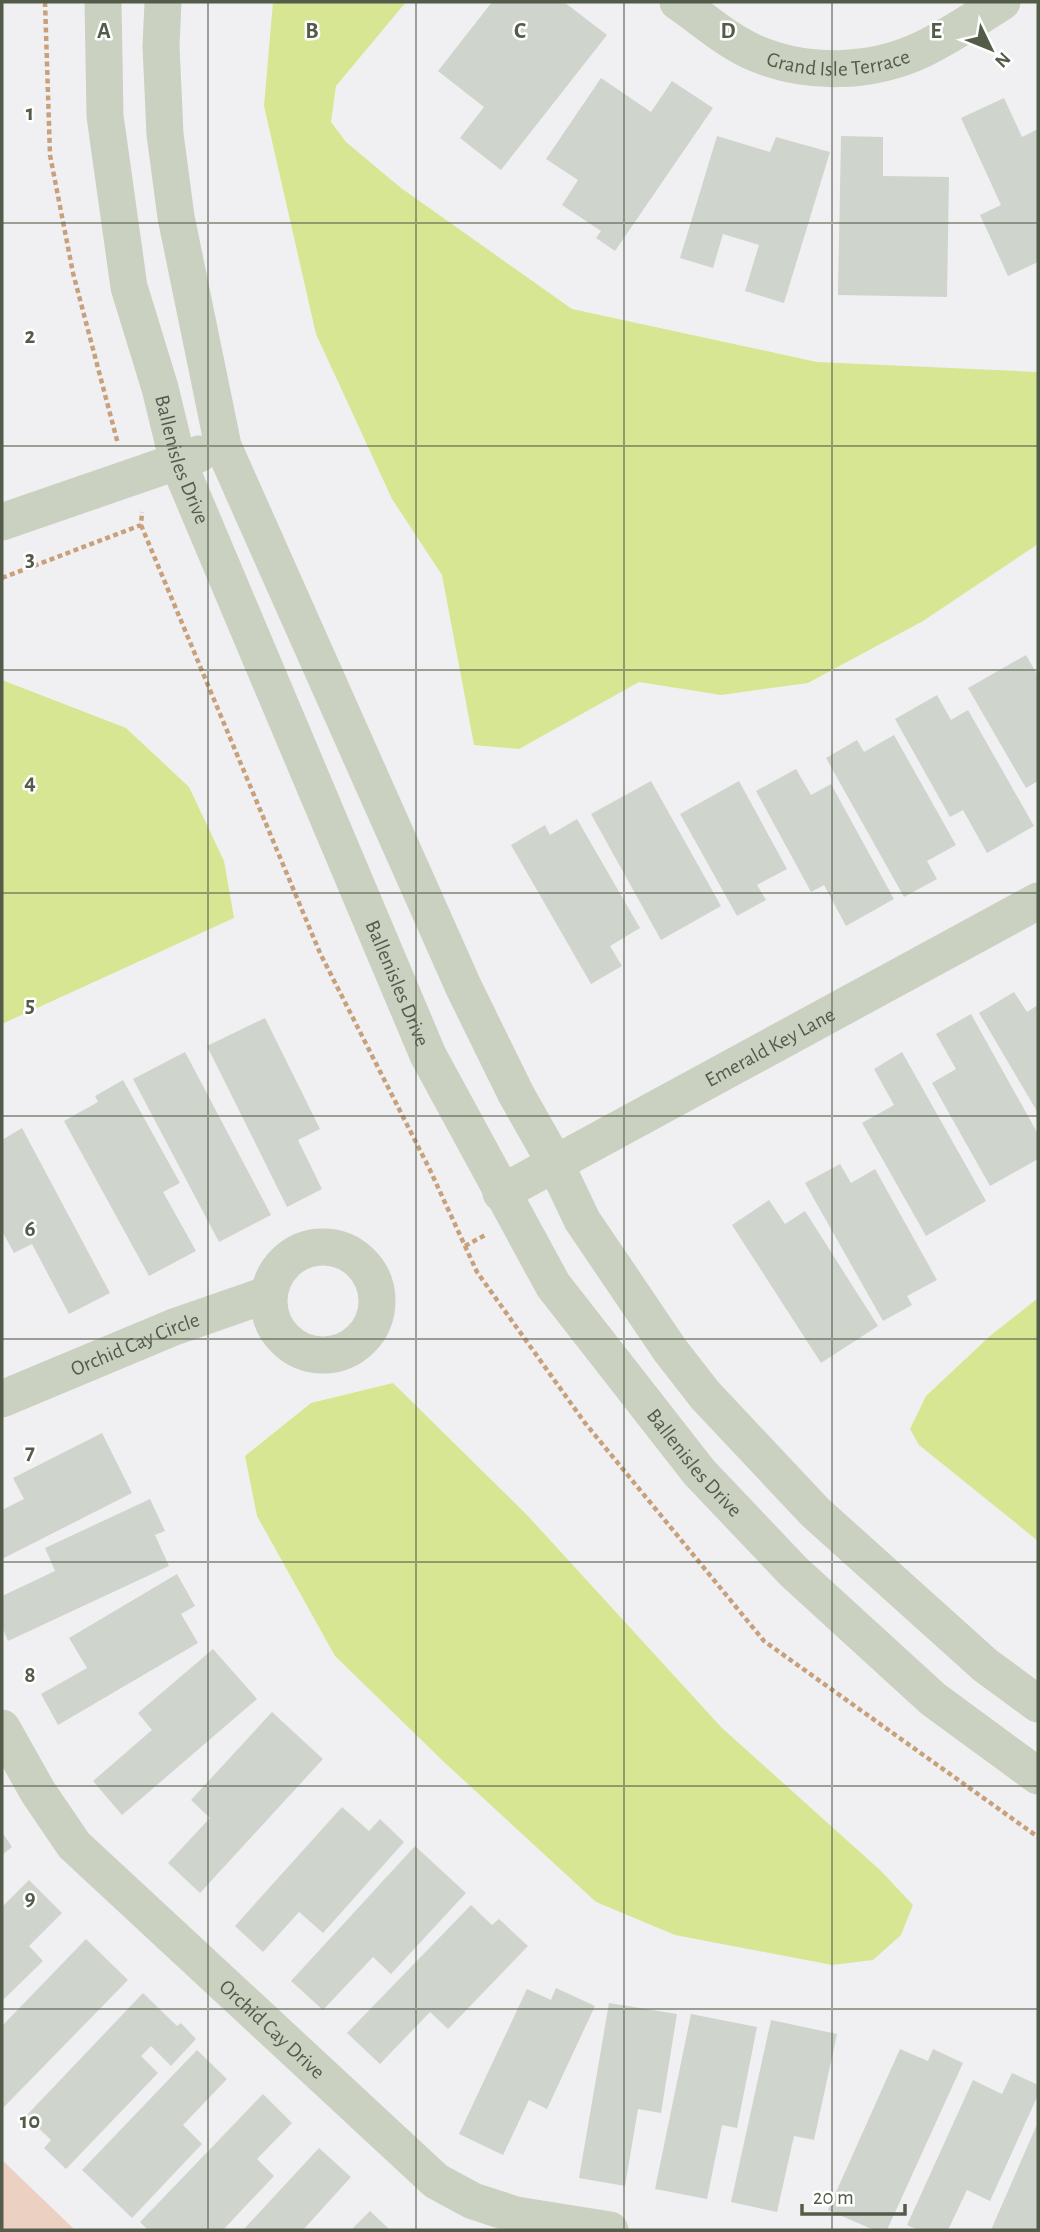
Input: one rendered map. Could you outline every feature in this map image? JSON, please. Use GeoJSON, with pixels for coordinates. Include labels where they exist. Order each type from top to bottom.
{"type":"FeatureCollection","features":[{"type":"Feature","properties":{"kind":"street","name":"Ballenisles Drive"},"geometry":{"type":"LineString","coordinates":[[103,2],[105,116],[129,287],[160,388],[178,462],[428,1055],[553,1285],[699,1472],[794,1572],[923,1690],[1038,1776]]}},
{"type":"Feature","properties":{"kind":"street","name":"Ballenisles Drive"},"geometry":{"type":"LineString","coordinates":[[163,2],[166,134],[176,217],[223,446],[464,988],[516,1094],[555,1163],[582,1220],[670,1350],[705,1395],[825,1522],[985,1665],[1038,1704]]}},
{"type":"Feature","properties":{"kind":"street","name":"Grand Isle Terrace"},"geometry":{"type":"LineString","coordinates":[[678,2],[733,41],[755,52],[779,61],[829,69],[854,68],[899,59],[944,38],[1002,2]]}},
{"type":"Feature","properties":{"kind":"street"},"geometry":{"type":"LineString","coordinates":[[2,522],[223,446]]}},
{"type":"Feature","properties":{"kind":"street","name":"Emerald Key Lane"},"geometry":{"type":"LineString","coordinates":[[501,1193],[1038,901]]}},
{"type":"Feature","properties":{"kind":"street","name":"Orchid Cay Circle"},"geometry":{"type":"LineString","coordinates":[[2,1399],[174,1327],[269,1294]]}},
{"type":"Feature","properties":{"kind":"street","name":"Orchid Cay Drive"},"geometry":{"type":"LineString","coordinates":[[2,1728],[38,1792],[74,1845],[436,2181],[472,2201],[516,2215],[610,2230]]}},
{"type":"Feature","properties":{"kind":"path"},"geometry":{"type":"LineString","coordinates":[[44,2],[50,155],[73,273],[113,430]]}},
{"type":"Feature","properties":{"kind":"path"},"geometry":{"type":"LineString","coordinates":[[2,578],[141,526],[142,513]]}},
{"type":"Feature","properties":{"kind":"shaded area"},"geometry":{"type":"Polygon","coordinates":[[[273,2],[406,2],[336,86],[331,122],[346,142],[401,188],[572,309],[817,362],[1038,372],[1038,544],[923,621],[808,683],[721,695],[639,682],[519,749],[474,745],[442,575],[392,499],[316,334],[264,106],[273,2]]]}},
{"type":"Feature","properties":{"kind":"shaded area"},"geometry":{"type":"Polygon","coordinates":[[[2,680],[126,728],[189,787],[224,861],[234,918],[2,1024],[2,680]]]}},
{"type":"Feature","properties":{"kind":"shaded area"},"geometry":{"type":"Polygon","coordinates":[[[1038,1298],[1038,1541],[919,1445],[910,1429],[926,1396],[990,1336],[1038,1298]]]}},
{"type":"Feature","properties":{"kind":"shaded area"},"geometry":{"type":"Polygon","coordinates":[[[393,1383],[527,1515],[722,1728],[881,1871],[913,1905],[901,1935],[873,1960],[832,1965],[675,1935],[596,1902],[444,1762],[335,1656],[257,1516],[245,1456],[311,1403],[393,1383]]]}},
{"type":"Feature","properties":{"kind":"shaded area"},"geometry":{"type":"Polygon","coordinates":[[[2,2160],[75,2230],[2,2230],[2,2160]]]}},
{"type":"Feature","properties":{"kind":"building"},"geometry":{"type":"Polygon","coordinates":[[[492,2],[564,2],[607,35],[501,170],[460,138],[484,107],[438,71],[492,2]]]}},
{"type":"Feature","properties":{"kind":"building"},"geometry":{"type":"Polygon","coordinates":[[[601,78],[651,112],[672,81],[713,108],[615,251],[596,238],[601,231],[562,205],[578,180],[546,159],[601,78]]]}},
{"type":"Feature","properties":{"kind":"building"},"geometry":{"type":"Polygon","coordinates":[[[1004,98],[1022,137],[1038,129],[1038,262],[1008,276],[980,215],[1001,205],[961,118],[1004,98]]]}},
{"type":"Feature","properties":{"kind":"building"},"geometry":{"type":"Polygon","coordinates":[[[717,136],[770,152],[776,137],[830,152],[784,303],[745,291],[759,245],[723,234],[713,268],[680,258],[717,136]]]}},
{"type":"Feature","properties":{"kind":"building"},"geometry":{"type":"Polygon","coordinates":[[[841,136],[883,137],[883,176],[949,177],[947,297],[838,295],[841,136]]]}},
{"type":"Feature","properties":{"kind":"building"},"geometry":{"type":"Polygon","coordinates":[[[1026,655],[1038,676],[1038,781],[1026,788],[968,688],[1026,655]]]}},
{"type":"Feature","properties":{"kind":"building"},"geometry":{"type":"Polygon","coordinates":[[[937,695],[951,720],[968,710],[1034,826],[987,853],[963,810],[950,817],[895,719],[937,695]]]}},
{"type":"Feature","properties":{"kind":"building"},"geometry":{"type":"Polygon","coordinates":[[[894,735],[956,845],[927,861],[937,879],[904,897],[826,758],[857,740],[864,752],[894,735]]]}},
{"type":"Feature","properties":{"kind":"building"},"geometry":{"type":"Polygon","coordinates":[[[796,769],[811,795],[831,784],[894,899],[846,926],[824,885],[811,892],[756,791],[796,769]]]}},
{"type":"Feature","properties":{"kind":"building"},"geometry":{"type":"Polygon","coordinates":[[[651,781],[721,906],[661,940],[591,814],[651,781]]]}},
{"type":"Feature","properties":{"kind":"building"},"geometry":{"type":"Polygon","coordinates":[[[739,781],[787,869],[757,885],[766,900],[737,916],[680,814],[739,781]]]}},
{"type":"Feature","properties":{"kind":"building"},"geometry":{"type":"Polygon","coordinates":[[[577,819],[640,928],[610,946],[622,966],[591,984],[511,845],[545,825],[550,835],[577,819]]]}},
{"type":"Feature","properties":{"kind":"building"},"geometry":{"type":"Polygon","coordinates":[[[1014,992],[1027,1012],[1038,1005],[1038,1113],[979,1013],[1014,992]]]}},
{"type":"Feature","properties":{"kind":"building"},"geometry":{"type":"Polygon","coordinates":[[[971,1014],[1038,1134],[1038,1159],[990,1186],[932,1083],[956,1069],[936,1034],[971,1014]]]}},
{"type":"Feature","properties":{"kind":"building"},"geometry":{"type":"Polygon","coordinates":[[[265,1018],[320,1129],[298,1140],[322,1189],[287,1207],[207,1046],[265,1018]]]}},
{"type":"Feature","properties":{"kind":"building"},"geometry":{"type":"Polygon","coordinates":[[[185,1052],[271,1215],[219,1242],[133,1079],[185,1052]]]}},
{"type":"Feature","properties":{"kind":"building"},"geometry":{"type":"Polygon","coordinates":[[[902,1052],[986,1201],[926,1236],[862,1123],[894,1105],[874,1069],[902,1052]]]}},
{"type":"Feature","properties":{"kind":"building"},"geometry":{"type":"Polygon","coordinates":[[[123,1080],[180,1183],[163,1192],[196,1251],[149,1276],[64,1121],[98,1102],[95,1096],[123,1080]]]}},
{"type":"Feature","properties":{"kind":"building"},"geometry":{"type":"Polygon","coordinates":[[[22,1128],[110,1293],[69,1314],[32,1244],[14,1253],[2,1231],[2,1140],[22,1128]]]}},
{"type":"Feature","properties":{"kind":"building"},"geometry":{"type":"Polygon","coordinates":[[[840,1164],[851,1183],[875,1169],[937,1280],[907,1296],[912,1305],[883,1321],[805,1183],[840,1164]]]}},
{"type":"Feature","properties":{"kind":"building"},"geometry":{"type":"Polygon","coordinates":[[[769,1200],[785,1224],[805,1211],[878,1326],[821,1363],[732,1225],[769,1200]]]}},
{"type":"Feature","properties":{"kind":"building"},"geometry":{"type":"Polygon","coordinates":[[[102,1433],[132,1493],[2,1559],[2,1510],[24,1499],[13,1478],[102,1433]]]}},
{"type":"Feature","properties":{"kind":"building"},"geometry":{"type":"Polygon","coordinates":[[[150,1499],[165,1531],[155,1535],[169,1566],[8,1641],[2,1627],[2,1596],[55,1571],[45,1548],[150,1499]]]}},
{"type":"Feature","properties":{"kind":"building"},"geometry":{"type":"Polygon","coordinates":[[[177,1574],[195,1606],[181,1614],[198,1643],[58,1725],[41,1694],[87,1668],[69,1638],[177,1574]]]}},
{"type":"Feature","properties":{"kind":"building"},"geometry":{"type":"Polygon","coordinates":[[[213,1649],[257,1699],[122,1815],[93,1781],[152,1730],[138,1713],[213,1649]]]}},
{"type":"Feature","properties":{"kind":"building"},"geometry":{"type":"Polygon","coordinates":[[[272,1712],[323,1759],[200,1893],[168,1863],[210,1818],[191,1800],[272,1712]]]}},
{"type":"Feature","properties":{"kind":"building"},"geometry":{"type":"Polygon","coordinates":[[[342,1807],[369,1831],[380,1819],[404,1842],[323,1933],[299,1912],[263,1952],[235,1926],[342,1807]]]}},
{"type":"Feature","properties":{"kind":"building"},"geometry":{"type":"Polygon","coordinates":[[[2,1832],[12,1847],[2,1855],[2,1832]]]}},
{"type":"Feature","properties":{"kind":"building"},"geometry":{"type":"Polygon","coordinates":[[[415,1846],[466,1893],[391,1974],[373,1957],[323,2010],[291,1981],[415,1846]]]}},
{"type":"Feature","properties":{"kind":"building"},"geometry":{"type":"Polygon","coordinates":[[[29,1880],[62,1913],[29,1946],[43,1961],[2,2001],[2,1907],[29,1880]]]}},
{"type":"Feature","properties":{"kind":"building"},"geometry":{"type":"Polygon","coordinates":[[[471,1905],[492,1925],[499,1919],[528,1946],[448,2029],[430,2012],[380,2064],[347,2033],[471,1905]]]}},
{"type":"Feature","properties":{"kind":"building"},"geometry":{"type":"Polygon","coordinates":[[[86,1939],[128,1980],[3,2108],[2,2026],[86,1939]]]}},
{"type":"Feature","properties":{"kind":"building"},"geometry":{"type":"Polygon","coordinates":[[[556,1988],[595,2006],[547,2109],[529,2100],[503,2155],[459,2134],[527,1989],[551,2000],[556,1988]]]}},
{"type":"Feature","properties":{"kind":"building"},"geometry":{"type":"Polygon","coordinates":[[[143,1993],[177,2026],[181,2023],[196,2039],[171,2066],[151,2046],[141,2056],[158,2073],[66,2169],[44,2148],[51,2140],[26,2116],[143,1993]]]}},
{"type":"Feature","properties":{"kind":"building"},"geometry":{"type":"Polygon","coordinates":[[[609,2003],[677,2014],[661,2113],[638,2109],[625,2186],[579,2178],[609,2003]]]}},
{"type":"Feature","properties":{"kind":"building"},"geometry":{"type":"Polygon","coordinates":[[[691,2014],[757,2027],[737,2128],[722,2125],[707,2199],[655,2189],[691,2014]]]}},
{"type":"Feature","properties":{"kind":"building"},"geometry":{"type":"Polygon","coordinates":[[[771,2020],[837,2034],[814,2140],[794,2136],[777,2212],[731,2202],[771,2020]]]}},
{"type":"Feature","properties":{"kind":"building"},"geometry":{"type":"Polygon","coordinates":[[[900,2049],[928,2061],[933,2049],[963,2063],[887,2230],[874,2230],[828,2210],[900,2049]]]}},
{"type":"Feature","properties":{"kind":"building"},"geometry":{"type":"Polygon","coordinates":[[[197,2050],[227,2079],[183,2125],[202,2144],[132,2218],[82,2170],[197,2050]]]}},
{"type":"Feature","properties":{"kind":"building"},"geometry":{"type":"Polygon","coordinates":[[[1012,2073],[1038,2085],[1038,2095],[990,2201],[967,2190],[948,2230],[918,2230],[907,2225],[973,2080],[1002,2094],[1012,2073]]]}},
{"type":"Feature","properties":{"kind":"building"},"geometry":{"type":"Polygon","coordinates":[[[263,2094],[292,2123],[257,2159],[274,2176],[223,2230],[148,2230],[140,2222],[263,2094]]]}},
{"type":"Feature","properties":{"kind":"building"},"geometry":{"type":"Polygon","coordinates":[[[1038,2122],[1038,2230],[991,2230],[1038,2122]]]}},
{"type":"Feature","properties":{"kind":"building"},"geometry":{"type":"Polygon","coordinates":[[[319,2148],[351,2177],[303,2230],[243,2230],[319,2148]]]}},
{"type":"Feature","properties":{"kind":"building"},"geometry":{"type":"Polygon","coordinates":[[[370,2211],[390,2230],[351,2230],[370,2211]]]}}]}
